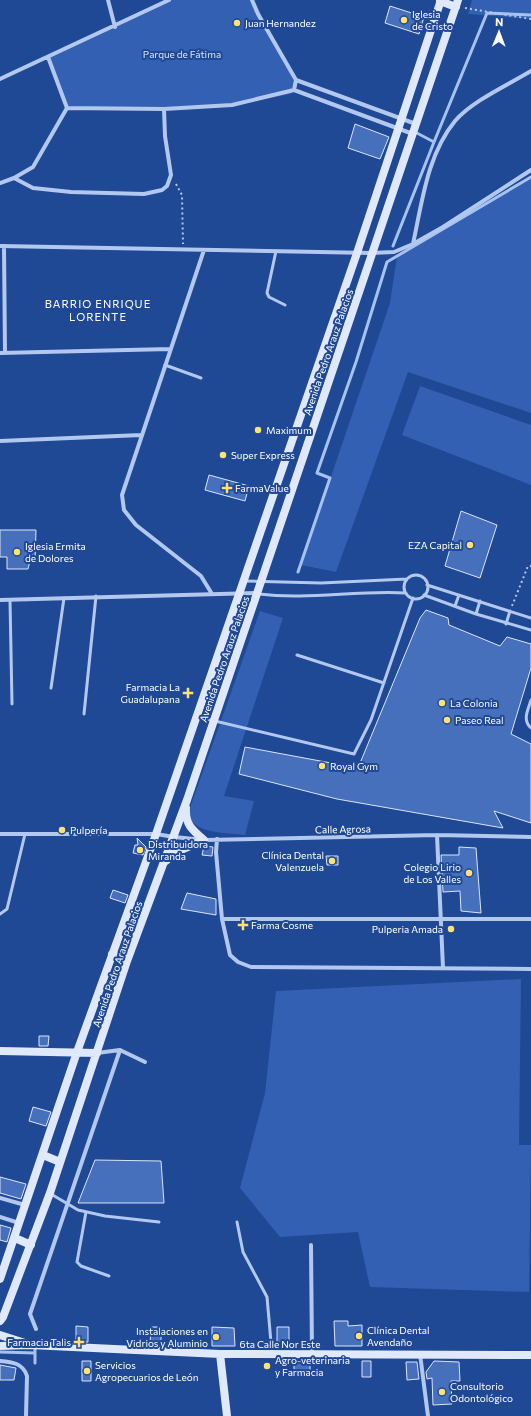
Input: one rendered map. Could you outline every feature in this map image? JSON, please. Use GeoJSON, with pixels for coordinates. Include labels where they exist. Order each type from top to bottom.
{"type":"FeatureCollection","features":[{"type":"Feature","properties":{"kind":"street"},"geometry":{"type":"LineString","coordinates":[[108,0],[115,27]]}},
{"type":"Feature","properties":{"kind":"street"},"geometry":{"type":"LineString","coordinates":[[0,78],[115,27],[169,0]]}},
{"type":"Feature","properties":{"kind":"street"},"geometry":{"type":"LineString","coordinates":[[252,0],[258,14],[296,80],[417,124]]}},
{"type":"Feature","properties":{"kind":"street"},"geometry":{"type":"LineString","coordinates":[[441,1],[457,3]]}},
{"type":"Feature","properties":{"kind":"street","name":"Avenida Pedro Arauz Palacios"},"geometry":{"type":"LineString","coordinates":[[0,1279],[77,1052],[156,834],[357,253],[401,117],[441,1]]}},
{"type":"Feature","properties":{"kind":"street","name":"Avenida Pedro Arauz Palacios"},"geometry":{"type":"LineString","coordinates":[[0,1320],[3,1317],[50,1193],[127,961],[187,800],[371,253],[414,134],[457,3]]}},
{"type":"Feature","properties":{"kind":"street"},"geometry":{"type":"LineString","coordinates":[[0,183],[14,178],[33,168],[67,108],[48,57]]}},
{"type":"Feature","properties":{"kind":"street"},"geometry":{"type":"LineString","coordinates":[[413,244],[423,196],[437,149],[456,121],[475,105],[531,71]]}},
{"type":"Feature","properties":{"kind":"street"},"geometry":{"type":"LineString","coordinates":[[294,90],[296,80]]}},
{"type":"Feature","properties":{"kind":"street"},"geometry":{"type":"LineString","coordinates":[[67,108],[164,109],[232,106],[294,90],[414,134]]}},
{"type":"Feature","properties":{"kind":"street"},"geometry":{"type":"LineString","coordinates":[[14,178],[34,188],[71,192],[144,194],[162,190],[167,186],[171,175],[165,136],[164,109]]}},
{"type":"Feature","properties":{"kind":"street"},"geometry":{"type":"LineString","coordinates":[[170,349],[2,353],[2,246],[357,253],[394,252],[413,244],[442,227],[531,170]]}},
{"type":"Feature","properties":{"kind":"street"},"geometry":{"type":"LineString","coordinates":[[204,250],[122,495],[124,510],[136,525],[201,576],[212,594]]}},
{"type":"Feature","properties":{"kind":"street"},"geometry":{"type":"LineString","coordinates":[[318,364],[332,371]]}},
{"type":"Feature","properties":{"kind":"street"},"geometry":{"type":"LineString","coordinates":[[0,441],[142,435]]}},
{"type":"Feature","properties":{"kind":"street"},"geometry":{"type":"LineString","coordinates":[[279,479],[294,483]]}},
{"type":"Feature","properties":{"kind":"street"},"geometry":{"type":"LineString","coordinates":[[0,600],[96,596],[257,593]]}},
{"type":"Feature","properties":{"kind":"street"},"geometry":{"type":"LineString","coordinates":[[164,864],[174,853],[204,840],[189,827],[186,820],[187,800]]}},
{"type":"Feature","properties":{"kind":"street","name":"Calle Agrosa"},"geometry":{"type":"LineString","coordinates":[[0,834],[156,834],[204,840],[436,835],[531,837]]}},
{"type":"Feature","properties":{"kind":"street"},"geometry":{"type":"LineString","coordinates":[[436,835],[443,968]]}},
{"type":"Feature","properties":{"kind":"street"},"geometry":{"type":"LineString","coordinates":[[217,839],[216,852],[222,919],[230,955],[238,962],[251,967],[531,969]]}},
{"type":"Feature","properties":{"kind":"street"},"geometry":{"type":"LineString","coordinates":[[222,919],[531,919]]}},
{"type":"Feature","properties":{"kind":"street"},"geometry":{"type":"LineString","coordinates":[[112,954],[127,961]]}},
{"type":"Feature","properties":{"kind":"street"},"geometry":{"type":"LineString","coordinates":[[0,1051],[97,1053],[120,1050],[145,1062]]}},
{"type":"Feature","properties":{"kind":"street"},"geometry":{"type":"LineString","coordinates":[[36,1329],[30,1314],[120,1050]]}},
{"type":"Feature","properties":{"kind":"street"},"geometry":{"type":"LineString","coordinates":[[43,1155],[60,1162]]}},
{"type":"Feature","properties":{"kind":"street"},"geometry":{"type":"LineString","coordinates":[[0,1198],[26,1205]]}},
{"type":"Feature","properties":{"kind":"street"},"geometry":{"type":"LineString","coordinates":[[0,1217],[20,1223]]}},
{"type":"Feature","properties":{"kind":"street"},"geometry":{"type":"LineString","coordinates":[[15,1238],[31,1245]]}},
{"type":"Feature","properties":{"kind":"street"},"geometry":{"type":"LineString","coordinates":[[311,1245],[312,1354]]}},
{"type":"Feature","properties":{"kind":"street","name":"6ta Calle Nor Este"},"geometry":{"type":"LineString","coordinates":[[0,1335],[30,1345]]}},
{"type":"Feature","properties":{"kind":"street","name":"6ta Calle Nor Este"},"geometry":{"type":"LineString","coordinates":[[0,1346],[30,1345],[220,1354],[531,1355]]}},
{"type":"Feature","properties":{"kind":"street"},"geometry":{"type":"LineString","coordinates":[[220,1354],[227,1416]]}},
{"type":"Feature","properties":{"kind":"street"},"geometry":{"type":"LineString","coordinates":[[420,1354],[428,1416]]}},
{"type":"Feature","properties":{"kind":"street"},"geometry":{"type":"LineString","coordinates":[[0,1361],[12,1362],[22,1367],[27,1376],[26,1416]]}},
{"type":"Feature","properties":{"kind":"lane"},"geometry":{"type":"LineString","coordinates":[[276,251],[267,293],[269,297],[285,304]]}},
{"type":"Feature","properties":{"kind":"lane"},"geometry":{"type":"LineString","coordinates":[[165,365],[201,378]]}},
{"type":"Feature","properties":{"kind":"lane"},"geometry":{"type":"LineString","coordinates":[[243,581],[321,583],[407,579],[414,575],[419,575],[423,577],[427,584],[427,590],[424,595],[417,598],[413,598],[406,593],[382,592],[318,596],[257,593]]}},
{"type":"Feature","properties":{"kind":"lane"},"geometry":{"type":"LineString","coordinates":[[406,593],[404,583],[407,579]]}},
{"type":"Feature","properties":{"kind":"lane"},"geometry":{"type":"LineString","coordinates":[[427,584],[531,618]]}},
{"type":"Feature","properties":{"kind":"lane"},"geometry":{"type":"LineString","coordinates":[[424,595],[506,624],[531,630]]}},
{"type":"Feature","properties":{"kind":"lane"},"geometry":{"type":"LineString","coordinates":[[455,606],[459,595]]}},
{"type":"Feature","properties":{"kind":"lane"},"geometry":{"type":"LineString","coordinates":[[84,714],[96,596]]}},
{"type":"Feature","properties":{"kind":"lane"},"geometry":{"type":"LineString","coordinates":[[51,688],[64,598]]}},
{"type":"Feature","properties":{"kind":"lane"},"geometry":{"type":"LineString","coordinates":[[196,716],[352,755],[356,752],[371,720],[413,598]]}},
{"type":"Feature","properties":{"kind":"lane"},"geometry":{"type":"LineString","coordinates":[[10,600],[12,704]]}},
{"type":"Feature","properties":{"kind":"lane"},"geometry":{"type":"LineString","coordinates":[[476,614],[480,601]]}},
{"type":"Feature","properties":{"kind":"lane"},"geometry":{"type":"LineString","coordinates":[[506,624],[510,611]]}},
{"type":"Feature","properties":{"kind":"lane"},"geometry":{"type":"LineString","coordinates":[[297,655],[384,683]]}},
{"type":"Feature","properties":{"kind":"lane"},"geometry":{"type":"LineString","coordinates":[[531,700],[526,717],[526,722],[531,728]]}},
{"type":"Feature","properties":{"kind":"lane"},"geometry":{"type":"LineString","coordinates":[[0,914],[7,909],[25,834]]}},
{"type":"Feature","properties":{"kind":"lane"},"geometry":{"type":"LineString","coordinates":[[50,1193],[67,1204],[86,1212],[105,1216],[159,1222]]}},
{"type":"Feature","properties":{"kind":"lane"},"geometry":{"type":"LineString","coordinates":[[86,1212],[77,1262],[81,1266],[108,1276]]}},
{"type":"Feature","properties":{"kind":"lane"},"geometry":{"type":"LineString","coordinates":[[237,1222],[243,1252],[267,1297],[272,1354]]}},
{"type":"Feature","properties":{"kind":"path"},"geometry":{"type":"LineString","coordinates":[[457,3],[531,19]]}},
{"type":"Feature","properties":{"kind":"path"},"geometry":{"type":"LineString","coordinates":[[171,175],[182,195],[183,249]]}},
{"type":"Feature","properties":{"kind":"path"},"geometry":{"type":"LineString","coordinates":[[510,611],[528,566],[531,566]]}},
{"type":"Feature","properties":{"kind":"green space","name":"Parque de Fátima"},"geometry":{"type":"Polygon","coordinates":[[[169,0],[254,0],[295,83],[291,94],[232,105],[164,109],[67,108],[48,57],[169,0]]]}},
{"type":"Feature","properties":{"kind":"green space"},"geometry":{"type":"Polygon","coordinates":[[[472,0],[531,0],[531,19],[468,14],[472,0]]]}},
{"type":"Feature","properties":{"kind":"green space"},"geometry":{"type":"Polygon","coordinates":[[[531,177],[531,413],[408,372],[336,572],[301,565],[390,303],[397,256],[531,177]]]}},
{"type":"Feature","properties":{"kind":"green space"},"geometry":{"type":"Polygon","coordinates":[[[420,386],[531,425],[531,485],[402,435],[420,386]]]}},
{"type":"Feature","properties":{"kind":"green space"},"geometry":{"type":"Polygon","coordinates":[[[260,611],[283,618],[224,796],[254,801],[245,835],[214,832],[199,827],[193,823],[190,817],[190,808],[260,611]]]}},
{"type":"Feature","properties":{"kind":"green space"},"geometry":{"type":"Polygon","coordinates":[[[521,979],[519,1145],[531,1145],[529,1292],[370,1287],[358,1232],[280,1237],[240,1188],[265,1093],[276,991],[521,979]]]}},
{"type":"Feature","properties":{"kind":"building","name":"Iglesia de Cristo"},"geometry":{"type":"Polygon","coordinates":[[[390,6],[424,17],[419,34],[385,23],[390,6]]]}},
{"type":"Feature","properties":{"kind":"building"},"geometry":{"type":"Polygon","coordinates":[[[355,124],[389,137],[380,159],[348,148],[355,124]]]}},
{"type":"Feature","properties":{"kind":"building","name":"FarmaValue"},"geometry":{"type":"Polygon","coordinates":[[[209,475],[249,486],[245,501],[205,490],[209,475]]]}},
{"type":"Feature","properties":{"kind":"building","name":"EZA Capital"},"geometry":{"type":"Polygon","coordinates":[[[461,511],[497,525],[480,578],[445,566],[461,511]]]}},
{"type":"Feature","properties":{"kind":"building","name":"Iglesia Ermita de Dolores"},"geometry":{"type":"Polygon","coordinates":[[[0,530],[36,530],[35,561],[30,561],[28,569],[7,569],[7,557],[0,557],[0,530]]]}},
{"type":"Feature","properties":{"kind":"building","name":"Paseo Real"},"geometry":{"type":"Polygon","coordinates":[[[426,610],[448,618],[449,625],[500,646],[507,637],[531,644],[531,668],[511,734],[531,744],[531,823],[494,811],[503,828],[337,799],[239,774],[245,747],[358,768],[420,618],[426,610]]]}},
{"type":"Feature","properties":{"kind":"building","name":"Distribuidora Miranda"},"geometry":{"type":"Polygon","coordinates":[[[137,838],[146,847],[143,855],[133,853],[135,845],[138,845],[137,838]]]}},
{"type":"Feature","properties":{"kind":"building"},"geometry":{"type":"Polygon","coordinates":[[[204,846],[213,847],[212,856],[202,855],[204,846]]]}},
{"type":"Feature","properties":{"kind":"building","name":"Colegio Lirio de Los Valles"},"geometry":{"type":"Polygon","coordinates":[[[459,847],[476,848],[481,913],[461,911],[460,891],[443,892],[441,855],[459,855],[459,847]]]}},
{"type":"Feature","properties":{"kind":"building","name":"Clínica Dental Valenzuela"},"geometry":{"type":"Polygon","coordinates":[[[326,856],[338,856],[338,865],[327,865],[326,856]]]}},
{"type":"Feature","properties":{"kind":"building"},"geometry":{"type":"Polygon","coordinates":[[[113,890],[128,895],[125,903],[110,898],[113,890]]]}},
{"type":"Feature","properties":{"kind":"building"},"geometry":{"type":"Polygon","coordinates":[[[187,893],[216,899],[216,915],[181,909],[187,893]]]}},
{"type":"Feature","properties":{"kind":"building"},"geometry":{"type":"Polygon","coordinates":[[[39,1036],[49,1036],[48,1046],[39,1046],[39,1036]]]}},
{"type":"Feature","properties":{"kind":"building"},"geometry":{"type":"Polygon","coordinates":[[[33,1107],[51,1112],[46,1126],[29,1121],[33,1107]]]}},
{"type":"Feature","properties":{"kind":"building"},"geometry":{"type":"Polygon","coordinates":[[[95,1160],[161,1161],[164,1203],[78,1203],[95,1160]]]}},
{"type":"Feature","properties":{"kind":"building"},"geometry":{"type":"Polygon","coordinates":[[[0,1177],[26,1184],[21,1199],[0,1193],[0,1177]]]}},
{"type":"Feature","properties":{"kind":"building"},"geometry":{"type":"Polygon","coordinates":[[[0,1225],[11,1228],[7,1242],[0,1240],[0,1225]]]}},
{"type":"Feature","properties":{"kind":"building"},"geometry":{"type":"Polygon","coordinates":[[[334,1321],[348,1321],[348,1326],[362,1325],[362,1346],[335,1346],[334,1321]]]}},
{"type":"Feature","properties":{"kind":"building"},"geometry":{"type":"Polygon","coordinates":[[[76,1326],[88,1327],[88,1342],[76,1342],[76,1326]]]}},
{"type":"Feature","properties":{"kind":"building"},"geometry":{"type":"Polygon","coordinates":[[[151,1327],[161,1327],[161,1346],[150,1345],[151,1327]]]}},
{"type":"Feature","properties":{"kind":"building"},"geometry":{"type":"Polygon","coordinates":[[[212,1327],[234,1328],[235,1346],[212,1346],[212,1327]]]}},
{"type":"Feature","properties":{"kind":"building"},"geometry":{"type":"Polygon","coordinates":[[[277,1327],[289,1327],[289,1345],[277,1345],[277,1327]]]}},
{"type":"Feature","properties":{"kind":"building","name":"Servicios Agropecuarios de León"},"geometry":{"type":"Polygon","coordinates":[[[82,1361],[91,1361],[91,1381],[82,1381],[82,1361]]]}},
{"type":"Feature","properties":{"kind":"building"},"geometry":{"type":"Polygon","coordinates":[[[294,1361],[310,1361],[310,1373],[294,1373],[294,1361]]]}},
{"type":"Feature","properties":{"kind":"building"},"geometry":{"type":"Polygon","coordinates":[[[362,1361],[371,1361],[371,1377],[362,1377],[362,1361]]]}},
{"type":"Feature","properties":{"kind":"building"},"geometry":{"type":"Polygon","coordinates":[[[434,1361],[459,1362],[460,1381],[451,1381],[452,1404],[433,1405],[432,1378],[427,1379],[426,1372],[434,1361]]]}},
{"type":"Feature","properties":{"kind":"building"},"geometry":{"type":"Polygon","coordinates":[[[406,1362],[417,1362],[419,1379],[407,1380],[406,1362]]]}},
{"type":"Feature","properties":{"kind":"building"},"geometry":{"type":"Polygon","coordinates":[[[0,1365],[16,1368],[14,1380],[0,1380],[0,1365]]]}},
{"type":"Feature","properties":{"kind":"waterway"},"geometry":{"type":"LineString","coordinates":[[415,132],[434,142],[487,13],[531,15]]}},
{"type":"Feature","properties":{"kind":"waterway"},"geometry":{"type":"LineString","coordinates":[[393,246],[434,142]]}},
{"type":"Feature","properties":{"kind":"waterway"},"geometry":{"type":"LineString","coordinates":[[298,572],[330,478],[317,473],[356,362],[387,262],[531,177]]}},
{"type":"Feature","properties":{"kind":"waterway"},"geometry":{"type":"LineString","coordinates":[[35,1349],[35,1363]]}},
{"type":"Feature","properties":{"kind":"waterway"},"geometry":{"type":"LineString","coordinates":[[0,1352],[35,1353]]}},
{"type":"Feature","properties":{"kind":"place","name":"Iglesia de Cristo"},"geometry":{"type":"Point","coordinates":[404,20]}},
{"type":"Feature","properties":{"kind":"place","name":"Juan Hernandez"},"geometry":{"type":"Point","coordinates":[237,23]}},
{"type":"Feature","properties":{"kind":"place","name":"Maximum"},"geometry":{"type":"Point","coordinates":[258,430]}},
{"type":"Feature","properties":{"kind":"place","name":"Super Express"},"geometry":{"type":"Point","coordinates":[223,455]}},
{"type":"Feature","properties":{"kind":"place","name":"FarmaValue"},"geometry":{"type":"Point","coordinates":[227,488]}},
{"type":"Feature","properties":{"kind":"place","name":"EZA Capital"},"geometry":{"type":"Point","coordinates":[470,545]}},
{"type":"Feature","properties":{"kind":"place","name":"Iglesia Ermita de Dolores"},"geometry":{"type":"Point","coordinates":[17,552]}},
{"type":"Feature","properties":{"kind":"place","name":"Farmacia La Guadalupana"},"geometry":{"type":"Point","coordinates":[188,693]}},
{"type":"Feature","properties":{"kind":"place","name":"La Colonia"},"geometry":{"type":"Point","coordinates":[442,703]}},
{"type":"Feature","properties":{"kind":"place","name":"Paseo Real"},"geometry":{"type":"Point","coordinates":[447,720]}},
{"type":"Feature","properties":{"kind":"place","name":"Royal Gym"},"geometry":{"type":"Point","coordinates":[322,766]}},
{"type":"Feature","properties":{"kind":"place","name":"Pulpería"},"geometry":{"type":"Point","coordinates":[62,830]}},
{"type":"Feature","properties":{"kind":"place","name":"Distribuidora Miranda"},"geometry":{"type":"Point","coordinates":[140,850]}},
{"type":"Feature","properties":{"kind":"place","name":"Clínica Dental Valenzuela"},"geometry":{"type":"Point","coordinates":[332,861]}},
{"type":"Feature","properties":{"kind":"place","name":"Colegio Lirio de Los Valles"},"geometry":{"type":"Point","coordinates":[469,873]}},
{"type":"Feature","properties":{"kind":"place","name":"Farma Cosme"},"geometry":{"type":"Point","coordinates":[243,925]}},
{"type":"Feature","properties":{"kind":"place","name":"Pulperia Amada"},"geometry":{"type":"Point","coordinates":[451,929]}},
{"type":"Feature","properties":{"kind":"place","name":"Clínica Dental Avendaño"},"geometry":{"type":"Point","coordinates":[359,1336]}},
{"type":"Feature","properties":{"kind":"place","name":"Instalaciones en Vidrios y Aluminio"},"geometry":{"type":"Point","coordinates":[216,1337]}},
{"type":"Feature","properties":{"kind":"place","name":"Farmacia Talis"},"geometry":{"type":"Point","coordinates":[79,1342]}},
{"type":"Feature","properties":{"kind":"place","name":"Agro-veterinaria y Farmacia"},"geometry":{"type":"Point","coordinates":[267,1366]}},
{"type":"Feature","properties":{"kind":"place","name":"Servicios Agropecuarios de León"},"geometry":{"type":"Point","coordinates":[87,1371]}},
{"type":"Feature","properties":{"kind":"place","name":"Consultorio Odontológico"},"geometry":{"type":"Point","coordinates":[442,1392]}},
{"type":"Feature","properties":{"kind":"district","name":"BARRIO ENRIQUE LORENTE"},"geometry":{"type":"Point","coordinates":[98,309]}}]}
